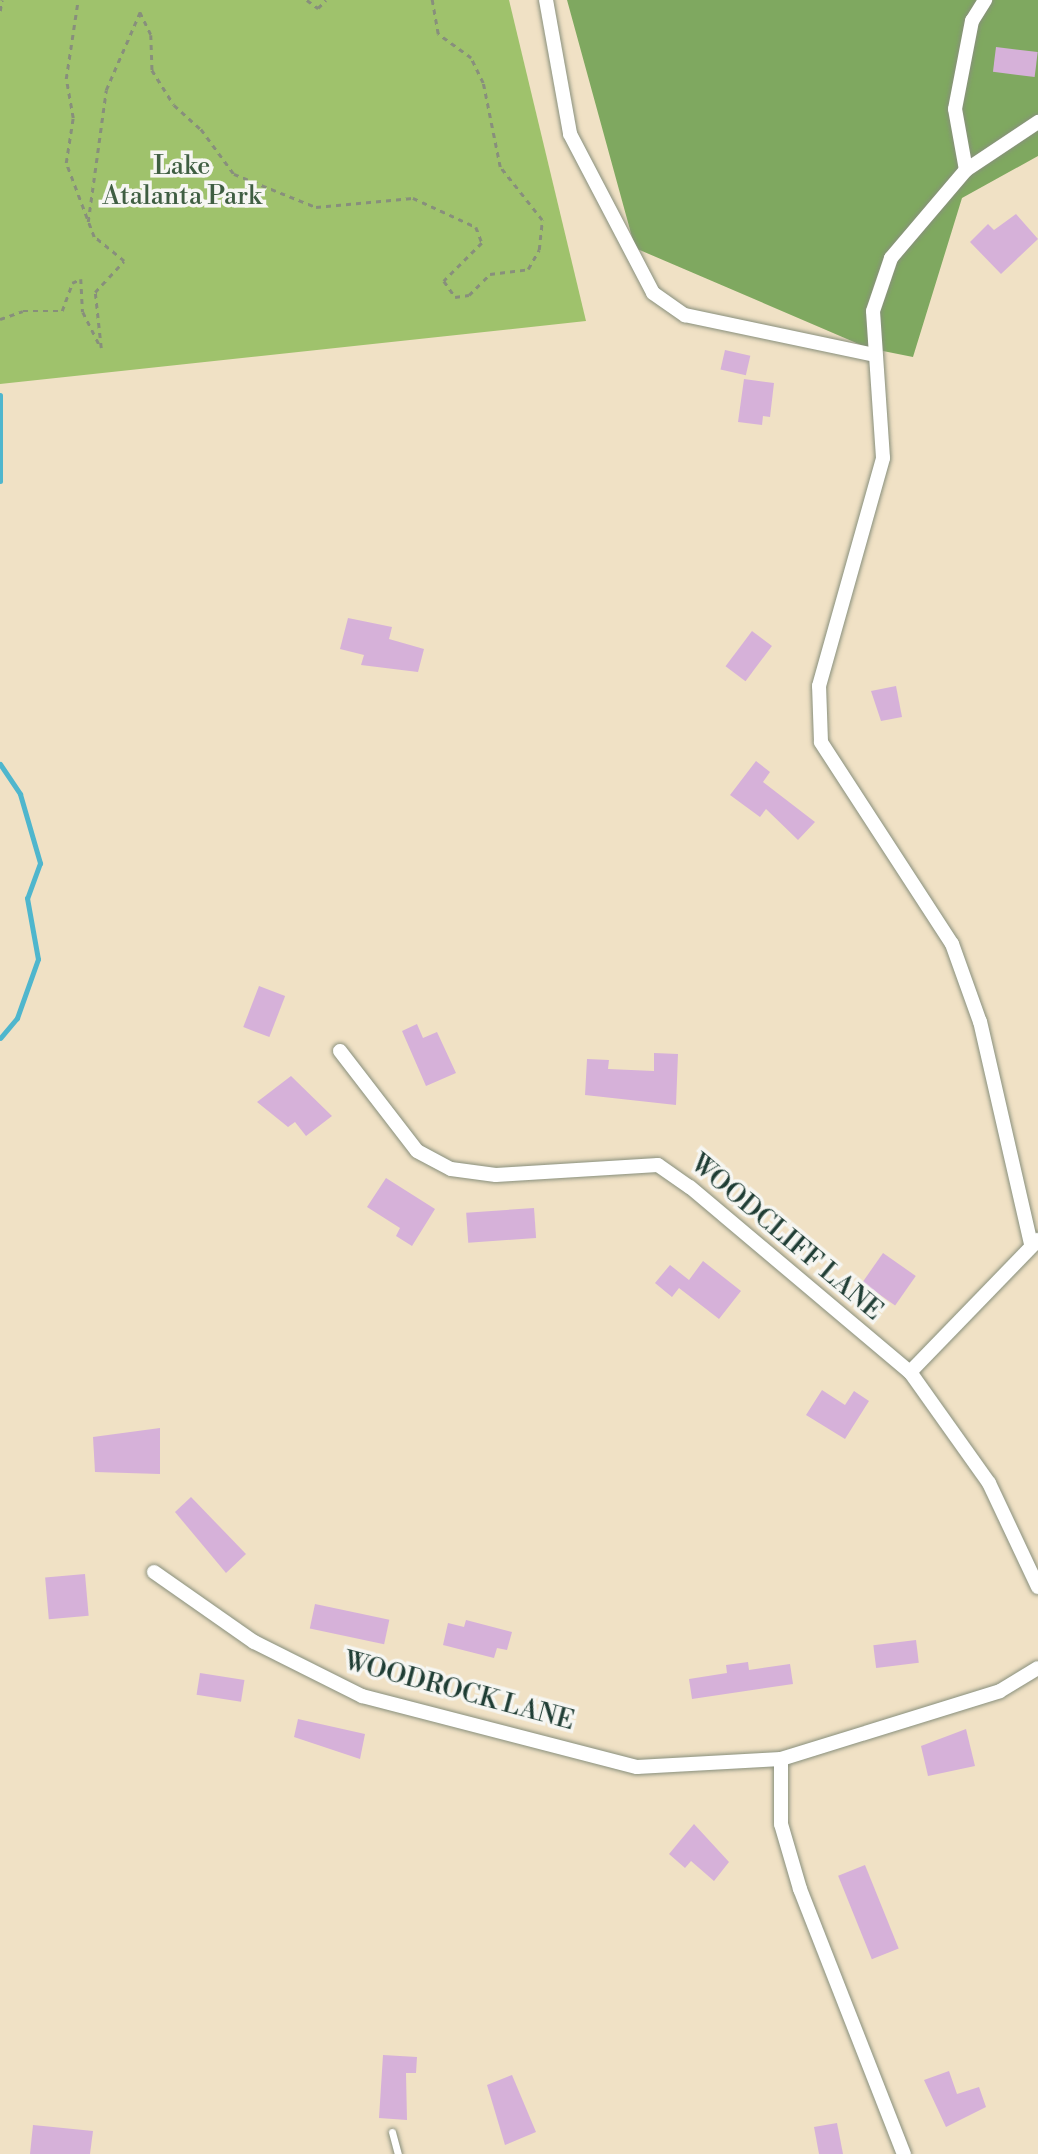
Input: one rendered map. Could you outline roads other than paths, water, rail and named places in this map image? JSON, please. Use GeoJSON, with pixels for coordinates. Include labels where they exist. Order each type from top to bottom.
{"type":"FeatureCollection","features":[{"type":"Feature","properties":{"kind":"street"},"geometry":{"type":"LineString","coordinates":[[546,0],[570,134],[653,293],[685,315],[874,355]]}},
{"type":"Feature","properties":{"kind":"street"},"geometry":{"type":"LineString","coordinates":[[966,170],[955,109],[972,22],[985,0]]}},
{"type":"Feature","properties":{"kind":"street"},"geometry":{"type":"LineString","coordinates":[[910,1372],[1034,1242],[980,1022],[952,944],[821,742],[818,686],[829,631],[874,506],[883,458],[873,311],[891,258],[966,170],[1038,122]]}},
{"type":"Feature","properties":{"kind":"street","name":"WOODCLIFF LANE"},"geometry":{"type":"LineString","coordinates":[[340,1051],[417,1151],[451,1169],[496,1175],[658,1165],[910,1372],[989,1483],[1038,1587]]}},
{"type":"Feature","properties":{"kind":"street","name":"WOODROCK LANE"},"geometry":{"type":"LineString","coordinates":[[154,1572],[254,1642],[362,1696],[637,1767],[781,1759],[1000,1691],[1038,1668]]}},
{"type":"Feature","properties":{"kind":"street"},"geometry":{"type":"LineString","coordinates":[[781,1759],[781,1824],[800,1889],[904,2154]]}},
{"type":"Feature","properties":{"kind":"lane"},"geometry":{"type":"LineString","coordinates":[[392,2132],[398,2154]]}},
{"type":"Feature","properties":{"kind":"waterway"},"geometry":{"type":"LineString","coordinates":[[0,395],[0,481]]}},
{"type":"Feature","properties":{"kind":"waterway"},"geometry":{"type":"LineString","coordinates":[[0,764],[20,794],[40,863],[27,898],[38,959],[17,1018],[0,1038]]}},
{"type":"Feature","properties":{"kind":"park label","name":"Lake Atalanta Park"},"geometry":{"type":"Point","coordinates":[182,182]}}]}
